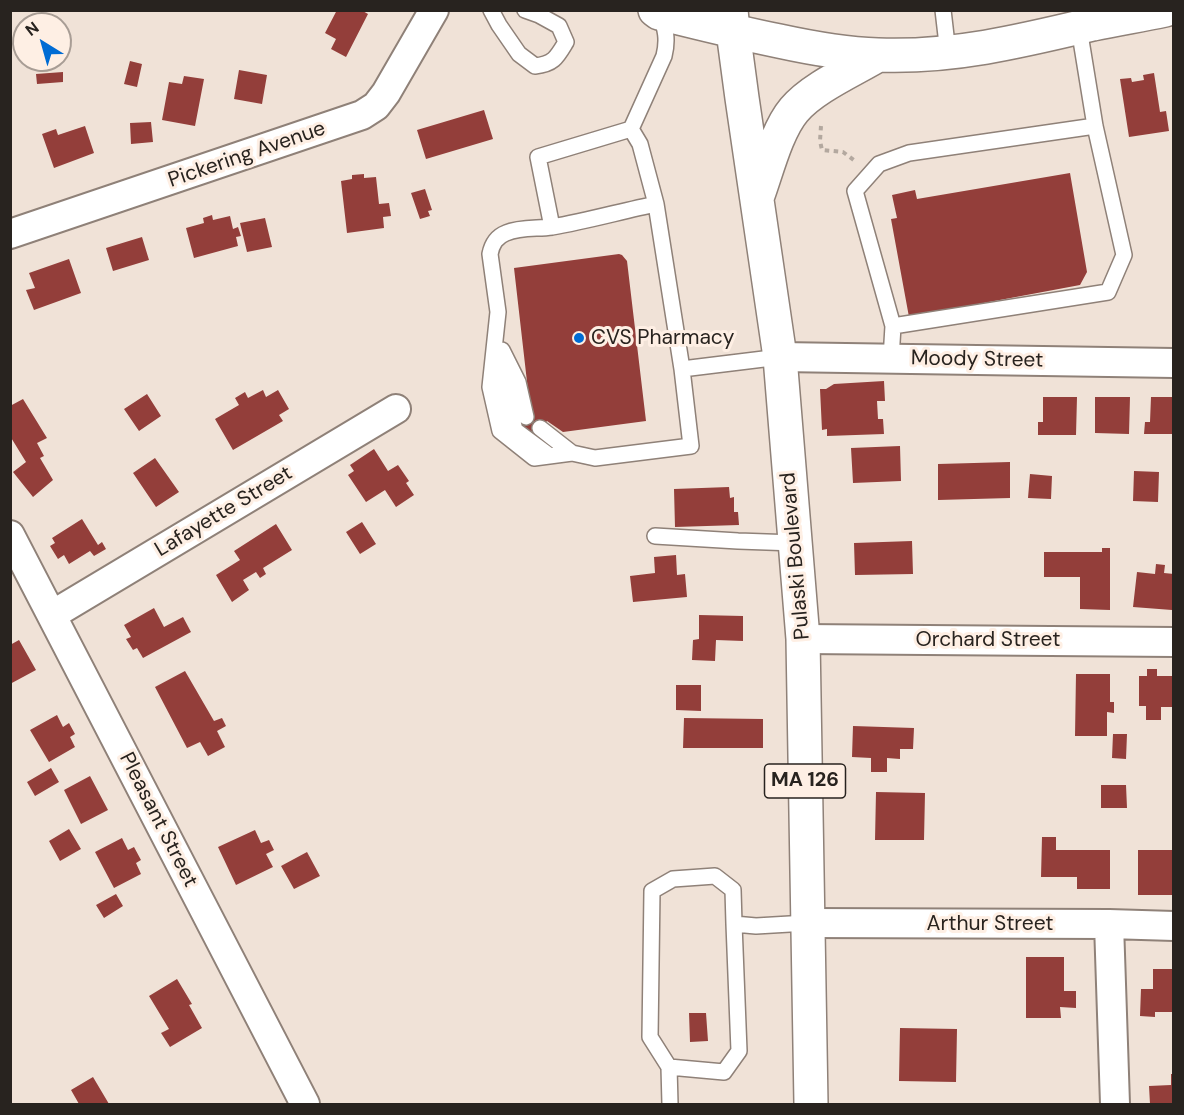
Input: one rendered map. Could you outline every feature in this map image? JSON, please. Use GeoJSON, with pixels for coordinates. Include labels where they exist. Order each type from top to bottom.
{"type":"FeatureCollection","features":[{"type":"Feature","properties":{"kind":"main road"},"geometry":{"type":"LineString","coordinates":[[657,12],[726,18],[823,49],[878,55],[948,53],[1014,43],[1089,21],[1165,10]]}},
{"type":"Feature","properties":{"kind":"main road","name":"Pulaski Boulevard"},"geometry":{"type":"LineString","coordinates":[[726,18],[780,357],[803,639],[811,1104]]}},
{"type":"Feature","properties":{"kind":"main road"},"geometry":{"type":"LineString","coordinates":[[756,200],[778,141],[787,120],[794,111],[813,93],[878,55]]}},
{"type":"Feature","properties":{"kind":"street","name":"Pickering Avenue"},"geometry":{"type":"LineString","coordinates":[[10,234],[362,115],[376,106],[386,93],[434,10]]}},
{"type":"Feature","properties":{"kind":"street","name":"Moody Street"},"geometry":{"type":"LineString","coordinates":[[780,357],[1173,363]]}},
{"type":"Feature","properties":{"kind":"street","name":"Lafayette Street"},"geometry":{"type":"LineString","coordinates":[[52,615],[396,409]]}},
{"type":"Feature","properties":{"kind":"street","name":"Pleasant Street"},"geometry":{"type":"LineString","coordinates":[[10,535],[305,1104]]}},
{"type":"Feature","properties":{"kind":"street","name":"Orchard Street"},"geometry":{"type":"LineString","coordinates":[[803,639],[1173,642]]}},
{"type":"Feature","properties":{"kind":"street","name":"Arthur Street"},"geometry":{"type":"LineString","coordinates":[[807,923],[1173,926]]}},
{"type":"Feature","properties":{"kind":"street"},"geometry":{"type":"LineString","coordinates":[[1109,924],[1115,1104]]}},
{"type":"Feature","properties":{"kind":"lane"},"geometry":{"type":"LineString","coordinates":[[491,10],[519,54],[535,66],[546,65],[557,58],[566,42],[559,26],[525,10]]}},
{"type":"Feature","properties":{"kind":"lane"},"geometry":{"type":"LineString","coordinates":[[943,10],[948,53]]}},
{"type":"Feature","properties":{"kind":"lane"},"geometry":{"type":"LineString","coordinates":[[552,227],[538,157],[631,129],[667,45],[664,23],[657,12]]}},
{"type":"Feature","properties":{"kind":"lane"},"geometry":{"type":"LineString","coordinates":[[893,326],[1108,292],[1124,255],[1095,126],[1089,21]]}},
{"type":"Feature","properties":{"kind":"lane"},"geometry":{"type":"LineString","coordinates":[[891,359],[893,326],[855,191],[879,164],[909,153],[1095,126]]}},
{"type":"Feature","properties":{"kind":"lane"},"geometry":{"type":"LineString","coordinates":[[631,129],[640,144],[656,204],[692,446],[595,458],[572,453],[534,458],[500,431],[490,387],[498,312],[490,254],[491,246],[496,238],[504,233],[552,227],[656,204]]}},
{"type":"Feature","properties":{"kind":"lane"},"geometry":{"type":"LineString","coordinates":[[495,342],[518,382],[526,417]]}},
{"type":"Feature","properties":{"kind":"lane"},"geometry":{"type":"LineString","coordinates":[[682,369],[780,357]]}},
{"type":"Feature","properties":{"kind":"lane"},"geometry":{"type":"LineString","coordinates":[[540,428],[572,453]]}},
{"type":"Feature","properties":{"kind":"lane"},"geometry":{"type":"LineString","coordinates":[[655,536],[795,543]]}},
{"type":"Feature","properties":{"kind":"lane"},"geometry":{"type":"LineString","coordinates":[[669,1067],[724,1072],[739,1051],[733,890],[715,876],[673,879],[652,891],[650,1037],[669,1067],[670,1104]]}},
{"type":"Feature","properties":{"kind":"lane"},"geometry":{"type":"LineString","coordinates":[[734,924],[756,926],[807,923]]}},
{"type":"Feature","properties":{"kind":"path"},"geometry":{"type":"LineString","coordinates":[[820,124],[822,150],[843,152],[870,174]]}},
{"type":"Feature","properties":{"kind":"building"},"geometry":{"type":"Polygon","coordinates":[[[337,10],[361,10],[368,14],[346,57],[331,49],[336,39],[325,33],[337,10]]]}},
{"type":"Feature","properties":{"kind":"building"},"geometry":{"type":"Polygon","coordinates":[[[130,61],[142,64],[137,87],[124,84],[130,61]]]}},
{"type":"Feature","properties":{"kind":"building"},"geometry":{"type":"Polygon","coordinates":[[[239,70],[267,75],[262,104],[234,99],[239,70]]]}},
{"type":"Feature","properties":{"kind":"building"},"geometry":{"type":"Polygon","coordinates":[[[63,72],[63,82],[37,84],[36,74],[63,72]]]}},
{"type":"Feature","properties":{"kind":"building"},"geometry":{"type":"Polygon","coordinates":[[[1154,73],[1160,112],[1166,111],[1169,131],[1129,137],[1120,79],[1131,78],[1132,82],[1144,80],[1143,75],[1154,73]]]}},
{"type":"Feature","properties":{"kind":"building"},"geometry":{"type":"Polygon","coordinates":[[[184,76],[204,79],[195,126],[162,120],[169,82],[182,84],[184,76]]]}},
{"type":"Feature","properties":{"kind":"building"},"geometry":{"type":"Polygon","coordinates":[[[484,110],[493,139],[426,159],[417,130],[484,110]]]}},
{"type":"Feature","properties":{"kind":"building"},"geometry":{"type":"Polygon","coordinates":[[[151,122],[153,142],[131,144],[130,123],[151,122]]]}},
{"type":"Feature","properties":{"kind":"building"},"geometry":{"type":"Polygon","coordinates":[[[85,126],[94,153],[54,168],[42,134],[56,129],[58,135],[85,126]]]}},
{"type":"Feature","properties":{"kind":"building"},"geometry":{"type":"Polygon","coordinates":[[[1070,173],[1087,272],[1080,285],[909,317],[891,219],[897,218],[892,195],[915,190],[917,199],[1070,173]]]}},
{"type":"Feature","properties":{"kind":"building"},"geometry":{"type":"Polygon","coordinates":[[[364,174],[364,178],[376,177],[379,204],[389,203],[391,216],[383,217],[384,228],[347,233],[341,181],[352,179],[352,175],[364,174]]]}},
{"type":"Feature","properties":{"kind":"building"},"geometry":{"type":"Polygon","coordinates":[[[425,189],[432,210],[428,211],[430,216],[420,219],[411,193],[425,189]]]}},
{"type":"Feature","properties":{"kind":"building"},"geometry":{"type":"Polygon","coordinates":[[[212,215],[213,220],[230,216],[233,229],[238,227],[241,236],[236,237],[238,246],[194,258],[186,228],[204,223],[203,218],[212,215]]]}},
{"type":"Feature","properties":{"kind":"building"},"geometry":{"type":"Polygon","coordinates":[[[265,218],[272,247],[247,252],[240,223],[265,218]]]}},
{"type":"Feature","properties":{"kind":"building"},"geometry":{"type":"Polygon","coordinates":[[[142,237],[149,260],[113,271],[106,248],[142,237]]]}},
{"type":"Feature","properties":{"kind":"building","name":"CVS Pharmacy"},"geometry":{"type":"Polygon","coordinates":[[[619,254],[627,261],[646,421],[563,432],[547,421],[534,437],[520,426],[532,409],[530,408],[514,268],[619,254]]]}},
{"type":"Feature","properties":{"kind":"building"},"geometry":{"type":"Polygon","coordinates":[[[69,259],[81,293],[34,310],[26,290],[35,288],[29,273],[69,259]]]}},
{"type":"Feature","properties":{"kind":"building"},"geometry":{"type":"Polygon","coordinates":[[[884,381],[885,401],[877,401],[878,419],[883,419],[884,434],[827,436],[827,429],[822,430],[820,389],[826,389],[834,384],[884,381]]]}},
{"type":"Feature","properties":{"kind":"building"},"geometry":{"type":"Polygon","coordinates":[[[263,390],[266,397],[278,390],[289,409],[279,415],[283,421],[233,450],[215,419],[239,405],[235,398],[245,392],[248,398],[263,390]]]}},
{"type":"Feature","properties":{"kind":"building"},"geometry":{"type":"Polygon","coordinates":[[[147,394],[161,416],[139,431],[124,409],[147,394]]]}},
{"type":"Feature","properties":{"kind":"building"},"geometry":{"type":"Polygon","coordinates":[[[1043,397],[1077,397],[1076,435],[1038,435],[1038,422],[1043,422],[1043,397]]]}},
{"type":"Feature","properties":{"kind":"building"},"geometry":{"type":"Polygon","coordinates":[[[1095,397],[1130,397],[1129,434],[1095,433],[1095,397]]]}},
{"type":"Feature","properties":{"kind":"building"},"geometry":{"type":"Polygon","coordinates":[[[1151,397],[1174,397],[1174,434],[1144,434],[1145,422],[1150,422],[1151,397]]]}},
{"type":"Feature","properties":{"kind":"building"},"geometry":{"type":"Polygon","coordinates":[[[23,399],[47,438],[37,443],[44,456],[40,458],[53,480],[33,497],[13,472],[26,462],[10,436],[10,406],[23,399]]]}},
{"type":"Feature","properties":{"kind":"building"},"geometry":{"type":"Polygon","coordinates":[[[900,446],[901,481],[853,483],[851,448],[900,446]]]}},
{"type":"Feature","properties":{"kind":"building"},"geometry":{"type":"Polygon","coordinates":[[[374,449],[388,471],[398,465],[409,481],[406,483],[414,495],[396,507],[385,490],[366,502],[348,475],[354,471],[350,465],[374,449]]]}},
{"type":"Feature","properties":{"kind":"building"},"geometry":{"type":"Polygon","coordinates":[[[155,458],[179,492],[156,507],[133,473],[155,458]]]}},
{"type":"Feature","properties":{"kind":"building"},"geometry":{"type":"Polygon","coordinates":[[[1010,462],[1010,498],[938,500],[938,464],[1010,462]]]}},
{"type":"Feature","properties":{"kind":"building"},"geometry":{"type":"Polygon","coordinates":[[[1134,471],[1159,472],[1158,502],[1133,501],[1134,471]]]}},
{"type":"Feature","properties":{"kind":"building"},"geometry":{"type":"Polygon","coordinates":[[[1030,474],[1052,476],[1051,499],[1028,498],[1030,474]]]}},
{"type":"Feature","properties":{"kind":"building"},"geometry":{"type":"Polygon","coordinates":[[[729,487],[730,498],[734,497],[734,512],[738,512],[739,525],[675,527],[674,489],[729,487]]]}},
{"type":"Feature","properties":{"kind":"building"},"geometry":{"type":"Polygon","coordinates":[[[82,519],[98,545],[102,542],[106,549],[94,556],[90,551],[69,564],[64,555],[58,559],[50,546],[55,543],[52,538],[82,519]]]}},
{"type":"Feature","properties":{"kind":"building"},"geometry":{"type":"Polygon","coordinates":[[[362,522],[376,544],[360,554],[346,532],[362,522]]]}},
{"type":"Feature","properties":{"kind":"building"},"geometry":{"type":"Polygon","coordinates":[[[276,524],[292,550],[263,568],[266,574],[260,578],[256,572],[243,580],[249,590],[232,602],[216,575],[240,560],[234,551],[276,524]]]}},
{"type":"Feature","properties":{"kind":"building"},"geometry":{"type":"Polygon","coordinates":[[[912,541],[913,574],[855,575],[854,543],[912,541]]]}},
{"type":"Feature","properties":{"kind":"building"},"geometry":{"type":"Polygon","coordinates":[[[1102,548],[1110,548],[1110,610],[1080,609],[1080,577],[1044,577],[1044,552],[1102,552],[1102,548]]]}},
{"type":"Feature","properties":{"kind":"building"},"geometry":{"type":"Polygon","coordinates":[[[676,555],[677,575],[685,574],[687,597],[633,602],[630,576],[655,573],[654,557],[676,555]]]}},
{"type":"Feature","properties":{"kind":"building"},"geometry":{"type":"Polygon","coordinates":[[[1156,564],[1165,565],[1164,573],[1174,574],[1172,610],[1133,607],[1137,572],[1155,574],[1156,564]]]}},
{"type":"Feature","properties":{"kind":"building"},"geometry":{"type":"Polygon","coordinates":[[[154,608],[164,627],[183,617],[191,632],[143,658],[137,648],[133,650],[126,639],[131,637],[124,625],[154,608]]]}},
{"type":"Feature","properties":{"kind":"building"},"geometry":{"type":"Polygon","coordinates":[[[699,615],[743,616],[743,641],[716,640],[715,661],[692,660],[693,640],[699,639],[699,615]]]}},
{"type":"Feature","properties":{"kind":"building"},"geometry":{"type":"Polygon","coordinates":[[[19,640],[36,670],[10,684],[10,645],[19,640]]]}},
{"type":"Feature","properties":{"kind":"building"},"geometry":{"type":"Polygon","coordinates":[[[1147,669],[1157,669],[1157,676],[1174,676],[1174,707],[1161,707],[1161,720],[1146,720],[1146,706],[1139,706],[1139,676],[1147,676],[1147,669]]]}},
{"type":"Feature","properties":{"kind":"building"},"geometry":{"type":"Polygon","coordinates":[[[185,671],[214,721],[222,718],[226,726],[217,731],[225,747],[208,756],[200,742],[187,748],[155,687],[185,671]]]}},
{"type":"Feature","properties":{"kind":"building"},"geometry":{"type":"Polygon","coordinates":[[[1076,674],[1110,674],[1110,702],[1114,702],[1114,713],[1107,712],[1107,736],[1075,736],[1076,674]]]}},
{"type":"Feature","properties":{"kind":"building"},"geometry":{"type":"Polygon","coordinates":[[[676,685],[701,685],[701,711],[676,710],[676,685]]]}},
{"type":"Feature","properties":{"kind":"building"},"geometry":{"type":"Polygon","coordinates":[[[57,715],[63,727],[69,723],[75,734],[70,737],[75,747],[49,762],[30,730],[57,715]]]}},
{"type":"Feature","properties":{"kind":"building"},"geometry":{"type":"Polygon","coordinates":[[[684,718],[763,719],[763,748],[683,748],[684,718]]]}},
{"type":"Feature","properties":{"kind":"building"},"geometry":{"type":"Polygon","coordinates":[[[853,726],[914,728],[913,749],[900,749],[900,759],[887,758],[887,772],[871,772],[871,758],[852,757],[853,726]]]}},
{"type":"Feature","properties":{"kind":"building"},"geometry":{"type":"Polygon","coordinates":[[[1113,734],[1127,734],[1126,759],[1112,758],[1113,734]]]}},
{"type":"Feature","properties":{"kind":"building"},"geometry":{"type":"Polygon","coordinates":[[[51,768],[59,782],[35,796],[27,782],[51,768]]]}},
{"type":"Feature","properties":{"kind":"building"},"geometry":{"type":"Polygon","coordinates":[[[90,776],[108,810],[81,824],[64,790],[90,776]]]}},
{"type":"Feature","properties":{"kind":"building"},"geometry":{"type":"Polygon","coordinates":[[[1101,785],[1126,785],[1127,808],[1101,808],[1101,785]]]}},
{"type":"Feature","properties":{"kind":"building"},"geometry":{"type":"Polygon","coordinates":[[[876,792],[925,793],[924,840],[875,840],[876,792]]]}},
{"type":"Feature","properties":{"kind":"building"},"geometry":{"type":"Polygon","coordinates":[[[69,829],[81,849],[60,861],[49,841],[69,829]]]}},
{"type":"Feature","properties":{"kind":"building"},"geometry":{"type":"Polygon","coordinates":[[[255,830],[261,843],[269,840],[274,850],[266,854],[273,867],[236,885],[218,847],[255,830]]]}},
{"type":"Feature","properties":{"kind":"building"},"geometry":{"type":"Polygon","coordinates":[[[1042,837],[1056,837],[1056,850],[1110,850],[1110,889],[1077,889],[1077,877],[1041,877],[1042,837]]]}},
{"type":"Feature","properties":{"kind":"building"},"geometry":{"type":"Polygon","coordinates":[[[122,838],[128,850],[134,847],[141,860],[136,863],[141,874],[114,888],[95,852],[122,838]]]}},
{"type":"Feature","properties":{"kind":"building"},"geometry":{"type":"Polygon","coordinates":[[[1138,850],[1174,850],[1173,895],[1138,895],[1138,850]]]}},
{"type":"Feature","properties":{"kind":"building"},"geometry":{"type":"Polygon","coordinates":[[[307,852],[320,876],[294,889],[281,866],[307,852]]]}},
{"type":"Feature","properties":{"kind":"building"},"geometry":{"type":"Polygon","coordinates":[[[116,894],[123,906],[104,918],[96,905],[116,894]]]}},
{"type":"Feature","properties":{"kind":"building"},"geometry":{"type":"Polygon","coordinates":[[[1026,957],[1064,957],[1064,991],[1076,991],[1076,1008],[1060,1007],[1061,1018],[1026,1018],[1026,957]]]}},
{"type":"Feature","properties":{"kind":"building"},"geometry":{"type":"Polygon","coordinates":[[[1153,969],[1174,969],[1174,1012],[1155,1012],[1155,1017],[1140,1016],[1141,989],[1153,989],[1153,969]]]}},
{"type":"Feature","properties":{"kind":"building"},"geometry":{"type":"Polygon","coordinates":[[[177,979],[192,1004],[189,1005],[202,1028],[170,1047],[161,1033],[169,1029],[149,996],[177,979]]]}},
{"type":"Feature","properties":{"kind":"building"},"geometry":{"type":"Polygon","coordinates":[[[689,1013],[706,1013],[708,1041],[690,1042],[689,1013]]]}},
{"type":"Feature","properties":{"kind":"building"},"geometry":{"type":"Polygon","coordinates":[[[900,1028],[957,1029],[956,1082],[899,1081],[900,1028]]]}},
{"type":"Feature","properties":{"kind":"building"},"geometry":{"type":"Polygon","coordinates":[[[1171,1074],[1174,1074],[1174,1104],[1150,1104],[1149,1086],[1171,1085],[1171,1074]]]}},
{"type":"Feature","properties":{"kind":"building"},"geometry":{"type":"Polygon","coordinates":[[[93,1077],[109,1104],[79,1104],[71,1090],[93,1077]]]}},
{"type":"Feature","properties":{"kind":"place","name":"CVS Pharmacy"},"geometry":{"type":"Point","coordinates":[579,338]}}]}
